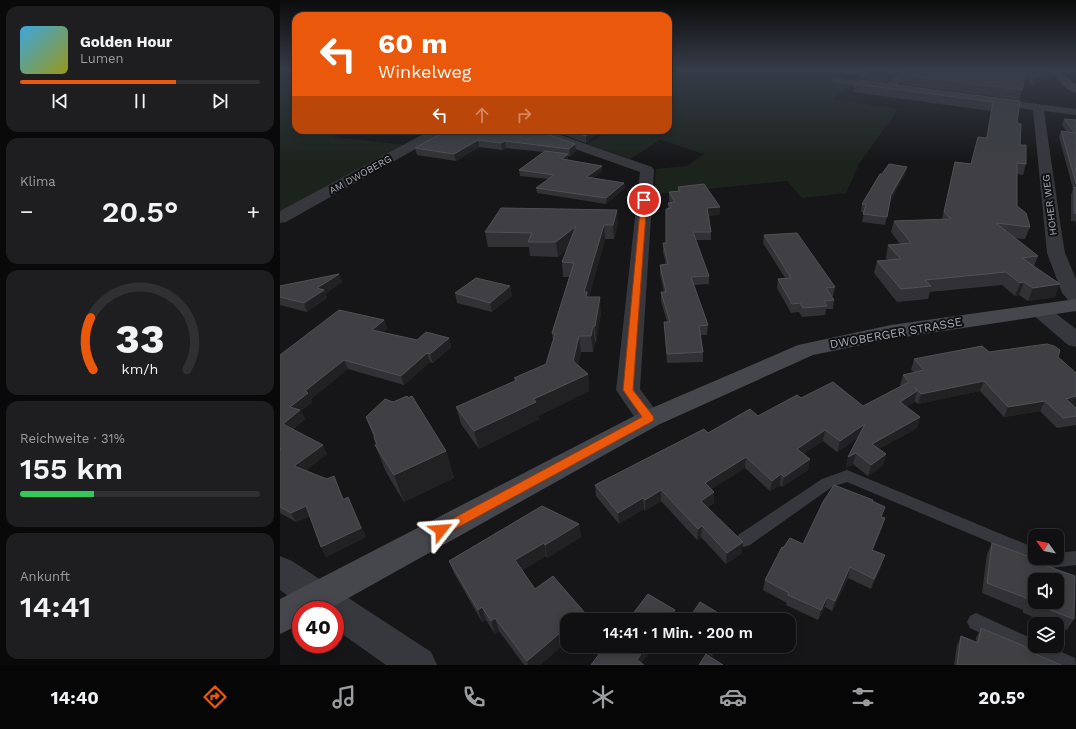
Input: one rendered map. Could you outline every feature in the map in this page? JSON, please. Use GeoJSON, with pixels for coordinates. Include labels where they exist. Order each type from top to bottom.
{"type":"FeatureCollection","features":[{"type":"Feature","properties":{"kind":"street"},"geometry":{"type":"LineString","coordinates":[[978,100],[1076,112]]}},
{"type":"Feature","properties":{"kind":"street","name":"HOHER WEG"},"geometry":{"type":"LineString","coordinates":[[1038,108],[1049,207],[1056,253],[1072,293],[1076,297]]}},
{"type":"Feature","properties":{"kind":"street","name":"AM DWOBERG"},"geometry":{"type":"LineString","coordinates":[[280,218],[433,134]]}},
{"type":"Feature","properties":{"kind":"street"},"geometry":{"type":"LineString","coordinates":[[545,134],[647,170],[628,390],[649,419]]}},
{"type":"Feature","properties":{"kind":"street","name":"DWOBERGER STRASSE"},"geometry":{"type":"LineString","coordinates":[[280,617],[649,419],[722,385],[811,359],[1046,316],[1076,305]]}},
{"type":"Feature","properties":{"kind":"street"},"geometry":{"type":"LineString","coordinates":[[1046,316],[1076,340]]}},
{"type":"Feature","properties":{"kind":"street","name":"DWOBERGER STRASSE"},"geometry":{"type":"LineString","coordinates":[[1046,316],[1076,318]]}},
{"type":"Feature","properties":{"kind":"street"},"geometry":{"type":"LineString","coordinates":[[280,572],[418,665]]}},
{"type":"Feature","properties":{"kind":"lane"},"geometry":{"type":"LineString","coordinates":[[744,540],[827,483],[847,476],[1028,552]]}},
{"type":"Feature","properties":{"kind":"lane"},"geometry":{"type":"LineString","coordinates":[[1064,559],[1076,558]]}},
{"type":"Feature","properties":{"kind":"lane"},"geometry":{"type":"LineString","coordinates":[[976,622],[1068,665]]}},
{"type":"Feature","properties":{"kind":"shaded area"},"geometry":{"type":"Polygon","coordinates":[[[280,100],[292,100],[292,134],[340,134],[334,137],[405,145],[282,211],[280,211],[280,100]]]}},
{"type":"Feature","properties":{"kind":"shaded area"},"geometry":{"type":"Polygon","coordinates":[[[672,100],[839,100],[898,109],[859,164],[846,193],[802,198],[787,181],[654,194],[656,169],[687,166],[704,154],[660,140],[630,159],[588,144],[603,134],[672,134],[672,100]]]}},
{"type":"Feature","properties":{"kind":"building"},"geometry":{"type":"Polygon","coordinates":[[[978,100],[1020,101],[1017,123],[1021,124],[1020,145],[1026,145],[1026,164],[1017,163],[1017,206],[1026,213],[1030,227],[996,223],[1038,256],[1022,258],[1060,284],[1033,288],[1024,282],[1020,283],[1006,272],[925,280],[931,286],[901,289],[877,261],[901,259],[888,245],[911,243],[894,221],[951,219],[944,212],[955,162],[971,164],[978,137],[987,138],[993,102],[978,100]]]}},
{"type":"Feature","properties":{"kind":"building"},"geometry":{"type":"Polygon","coordinates":[[[1064,119],[1076,120],[1076,183],[1061,131],[1075,133],[1064,119]]]}},
{"type":"Feature","properties":{"kind":"building"},"geometry":{"type":"Polygon","coordinates":[[[441,134],[546,134],[575,144],[569,149],[505,141],[501,143],[478,140],[454,154],[415,148],[441,134]]]}},
{"type":"Feature","properties":{"kind":"building"},"geometry":{"type":"Polygon","coordinates":[[[545,151],[568,154],[562,159],[602,166],[586,177],[624,183],[606,198],[536,188],[554,175],[519,170],[545,151]]]}},
{"type":"Feature","properties":{"kind":"building"},"geometry":{"type":"Polygon","coordinates":[[[889,164],[907,167],[891,195],[887,217],[863,214],[866,205],[862,204],[880,174],[882,174],[889,164]]]}},
{"type":"Feature","properties":{"kind":"building"},"geometry":{"type":"Polygon","coordinates":[[[704,184],[720,207],[707,208],[711,232],[693,232],[709,276],[691,277],[708,325],[699,326],[703,352],[667,354],[664,322],[670,322],[661,292],[666,292],[660,265],[668,264],[663,243],[666,243],[666,209],[671,208],[668,203],[675,202],[669,192],[680,191],[678,187],[704,184]]]}},
{"type":"Feature","properties":{"kind":"building"},"geometry":{"type":"Polygon","coordinates":[[[1074,187],[1076,188],[1076,214],[1074,213],[1074,187]]]}},
{"type":"Feature","properties":{"kind":"building"},"geometry":{"type":"Polygon","coordinates":[[[501,208],[617,210],[613,225],[604,225],[584,292],[587,292],[586,297],[600,297],[595,326],[593,326],[591,336],[579,336],[573,361],[588,374],[534,399],[536,402],[474,431],[456,407],[517,380],[514,378],[546,364],[555,334],[552,333],[574,263],[562,262],[576,226],[556,242],[528,242],[532,233],[485,232],[501,208]]]}},
{"type":"Feature","properties":{"kind":"building"},"geometry":{"type":"Polygon","coordinates":[[[797,233],[835,287],[826,288],[834,300],[824,301],[827,306],[803,308],[800,303],[792,304],[778,279],[791,278],[764,235],[797,233]]]}},
{"type":"Feature","properties":{"kind":"building"},"geometry":{"type":"Polygon","coordinates":[[[339,274],[317,288],[324,290],[304,303],[280,297],[280,286],[339,274]]]}},
{"type":"Feature","properties":{"kind":"building"},"geometry":{"type":"Polygon","coordinates":[[[476,278],[510,286],[490,303],[455,293],[476,278]]]}},
{"type":"Feature","properties":{"kind":"building"},"geometry":{"type":"Polygon","coordinates":[[[339,310],[384,320],[372,330],[417,340],[426,332],[449,338],[430,354],[427,353],[401,376],[344,360],[305,391],[308,393],[290,407],[300,410],[283,424],[323,445],[294,466],[327,479],[334,476],[343,500],[348,497],[361,528],[321,547],[306,506],[291,513],[280,507],[280,355],[339,310]]]}},
{"type":"Feature","properties":{"kind":"building"},"geometry":{"type":"Polygon","coordinates":[[[1047,344],[1060,350],[1058,357],[1076,373],[1076,396],[1066,399],[1076,408],[1076,416],[1063,418],[1045,401],[1008,407],[984,381],[921,394],[915,387],[917,391],[900,402],[920,417],[872,444],[886,454],[871,465],[856,453],[848,457],[865,424],[840,441],[825,430],[797,449],[810,459],[784,477],[781,474],[772,481],[746,457],[705,483],[714,492],[701,501],[743,542],[727,553],[702,526],[698,529],[661,490],[645,500],[643,498],[618,513],[595,485],[704,429],[708,433],[750,409],[758,416],[797,395],[801,398],[833,382],[863,406],[909,382],[903,375],[924,370],[914,359],[982,346],[989,352],[1047,344]]]}},
{"type":"Feature","properties":{"kind":"building"},"geometry":{"type":"Polygon","coordinates":[[[407,396],[408,398],[412,396],[446,451],[394,475],[375,445],[377,444],[374,438],[375,436],[366,417],[385,399],[393,402],[407,396]]]}},
{"type":"Feature","properties":{"kind":"building"},"geometry":{"type":"Polygon","coordinates":[[[834,485],[873,500],[872,501],[885,507],[881,517],[885,518],[872,550],[885,555],[874,579],[850,567],[835,601],[827,597],[821,610],[788,595],[789,593],[765,580],[782,547],[783,548],[790,538],[803,544],[823,502],[834,485]]]}},
{"type":"Feature","properties":{"kind":"building"},"geometry":{"type":"Polygon","coordinates":[[[542,506],[579,524],[545,545],[544,543],[515,560],[535,589],[553,576],[585,613],[560,613],[560,633],[527,661],[495,618],[491,621],[482,607],[478,610],[449,561],[542,506]]]}},
{"type":"Feature","properties":{"kind":"building"},"geometry":{"type":"Polygon","coordinates":[[[992,543],[1028,556],[1028,565],[1044,565],[1075,576],[1074,619],[1048,609],[1064,609],[1064,573],[1028,573],[1028,599],[987,583],[992,543]]]}},
{"type":"Feature","properties":{"kind":"building"},"geometry":{"type":"Polygon","coordinates":[[[648,594],[675,610],[673,613],[633,613],[648,594]]]}},
{"type":"Feature","properties":{"kind":"building"},"geometry":{"type":"Polygon","coordinates":[[[700,602],[718,613],[693,613],[700,602]]]}},
{"type":"Feature","properties":{"kind":"building"},"geometry":{"type":"Polygon","coordinates":[[[981,628],[1026,647],[1028,653],[1033,653],[1061,665],[957,665],[961,636],[978,643],[981,628]]]}},
{"type":"Feature","properties":{"kind":"building"},"geometry":{"type":"Polygon","coordinates":[[[600,653],[642,653],[637,660],[644,665],[591,665],[600,653]]]}},
{"type":"Feature","properties":{"kind":"building"},"geometry":{"type":"Polygon","coordinates":[[[706,654],[723,665],[699,665],[706,654]]]}},
{"type":"Feature","properties":{"kind":"route"},"geometry":{"type":"LineString","coordinates":[[441,530],[649,419],[628,390],[644,200]]}}]}
